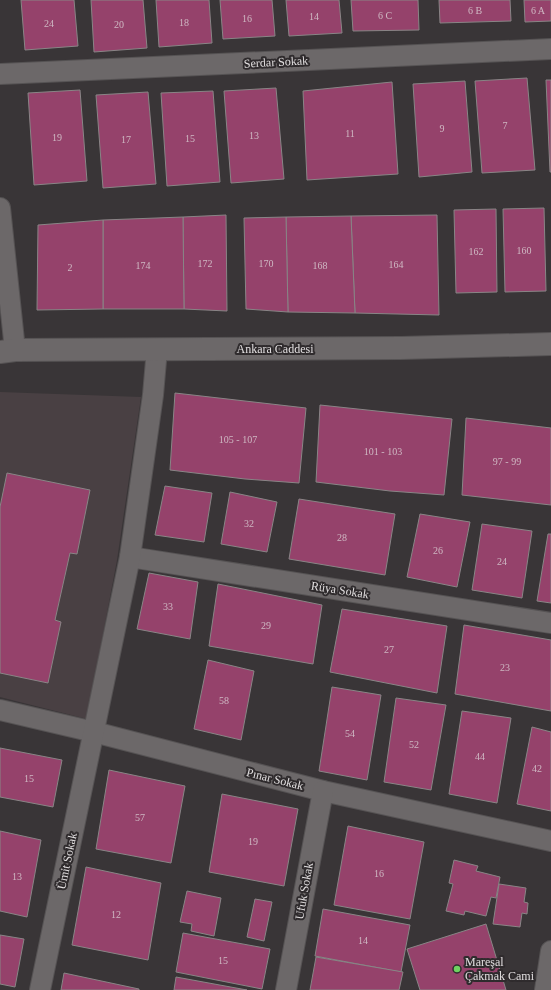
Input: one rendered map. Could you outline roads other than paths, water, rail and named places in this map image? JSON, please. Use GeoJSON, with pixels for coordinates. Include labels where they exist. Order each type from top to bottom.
{"type":"FeatureCollection","features":[{"type":"Feature","properties":{"kind":"main road","name":"Ankara Caddesi"},"geometry":{"type":"LineString","coordinates":[[7,351],[401,348],[551,344]]}},
{"type":"Feature","properties":{"kind":"street","name":"Serdar Sokak"},"geometry":{"type":"LineString","coordinates":[[0,74],[551,49]]}},
{"type":"Feature","properties":{"kind":"street"},"geometry":{"type":"LineString","coordinates":[[0,208],[7,351]]}},
{"type":"Feature","properties":{"kind":"street","name":"Ümit Sokak"},"geometry":{"type":"LineString","coordinates":[[40,990],[130,557],[153,396],[157,349]]}},
{"type":"Feature","properties":{"kind":"street","name":"Rüya Sokak"},"geometry":{"type":"LineString","coordinates":[[130,557],[551,623]]}},
{"type":"Feature","properties":{"kind":"street","name":"Pınar Sokak"},"geometry":{"type":"LineString","coordinates":[[0,710],[94,732],[323,791],[551,841]]}},
{"type":"Feature","properties":{"kind":"street","name":"Ufuk Sokak"},"geometry":{"type":"LineString","coordinates":[[286,990],[323,791]]}},
{"type":"Feature","properties":{"kind":"street"},"geometry":{"type":"LineString","coordinates":[[545,990],[551,951]]}},
{"type":"Feature","properties":{"kind":"place","name":"Mareşal Çakmak Cami"},"geometry":{"type":"Point","coordinates":[457,969]}}]}
